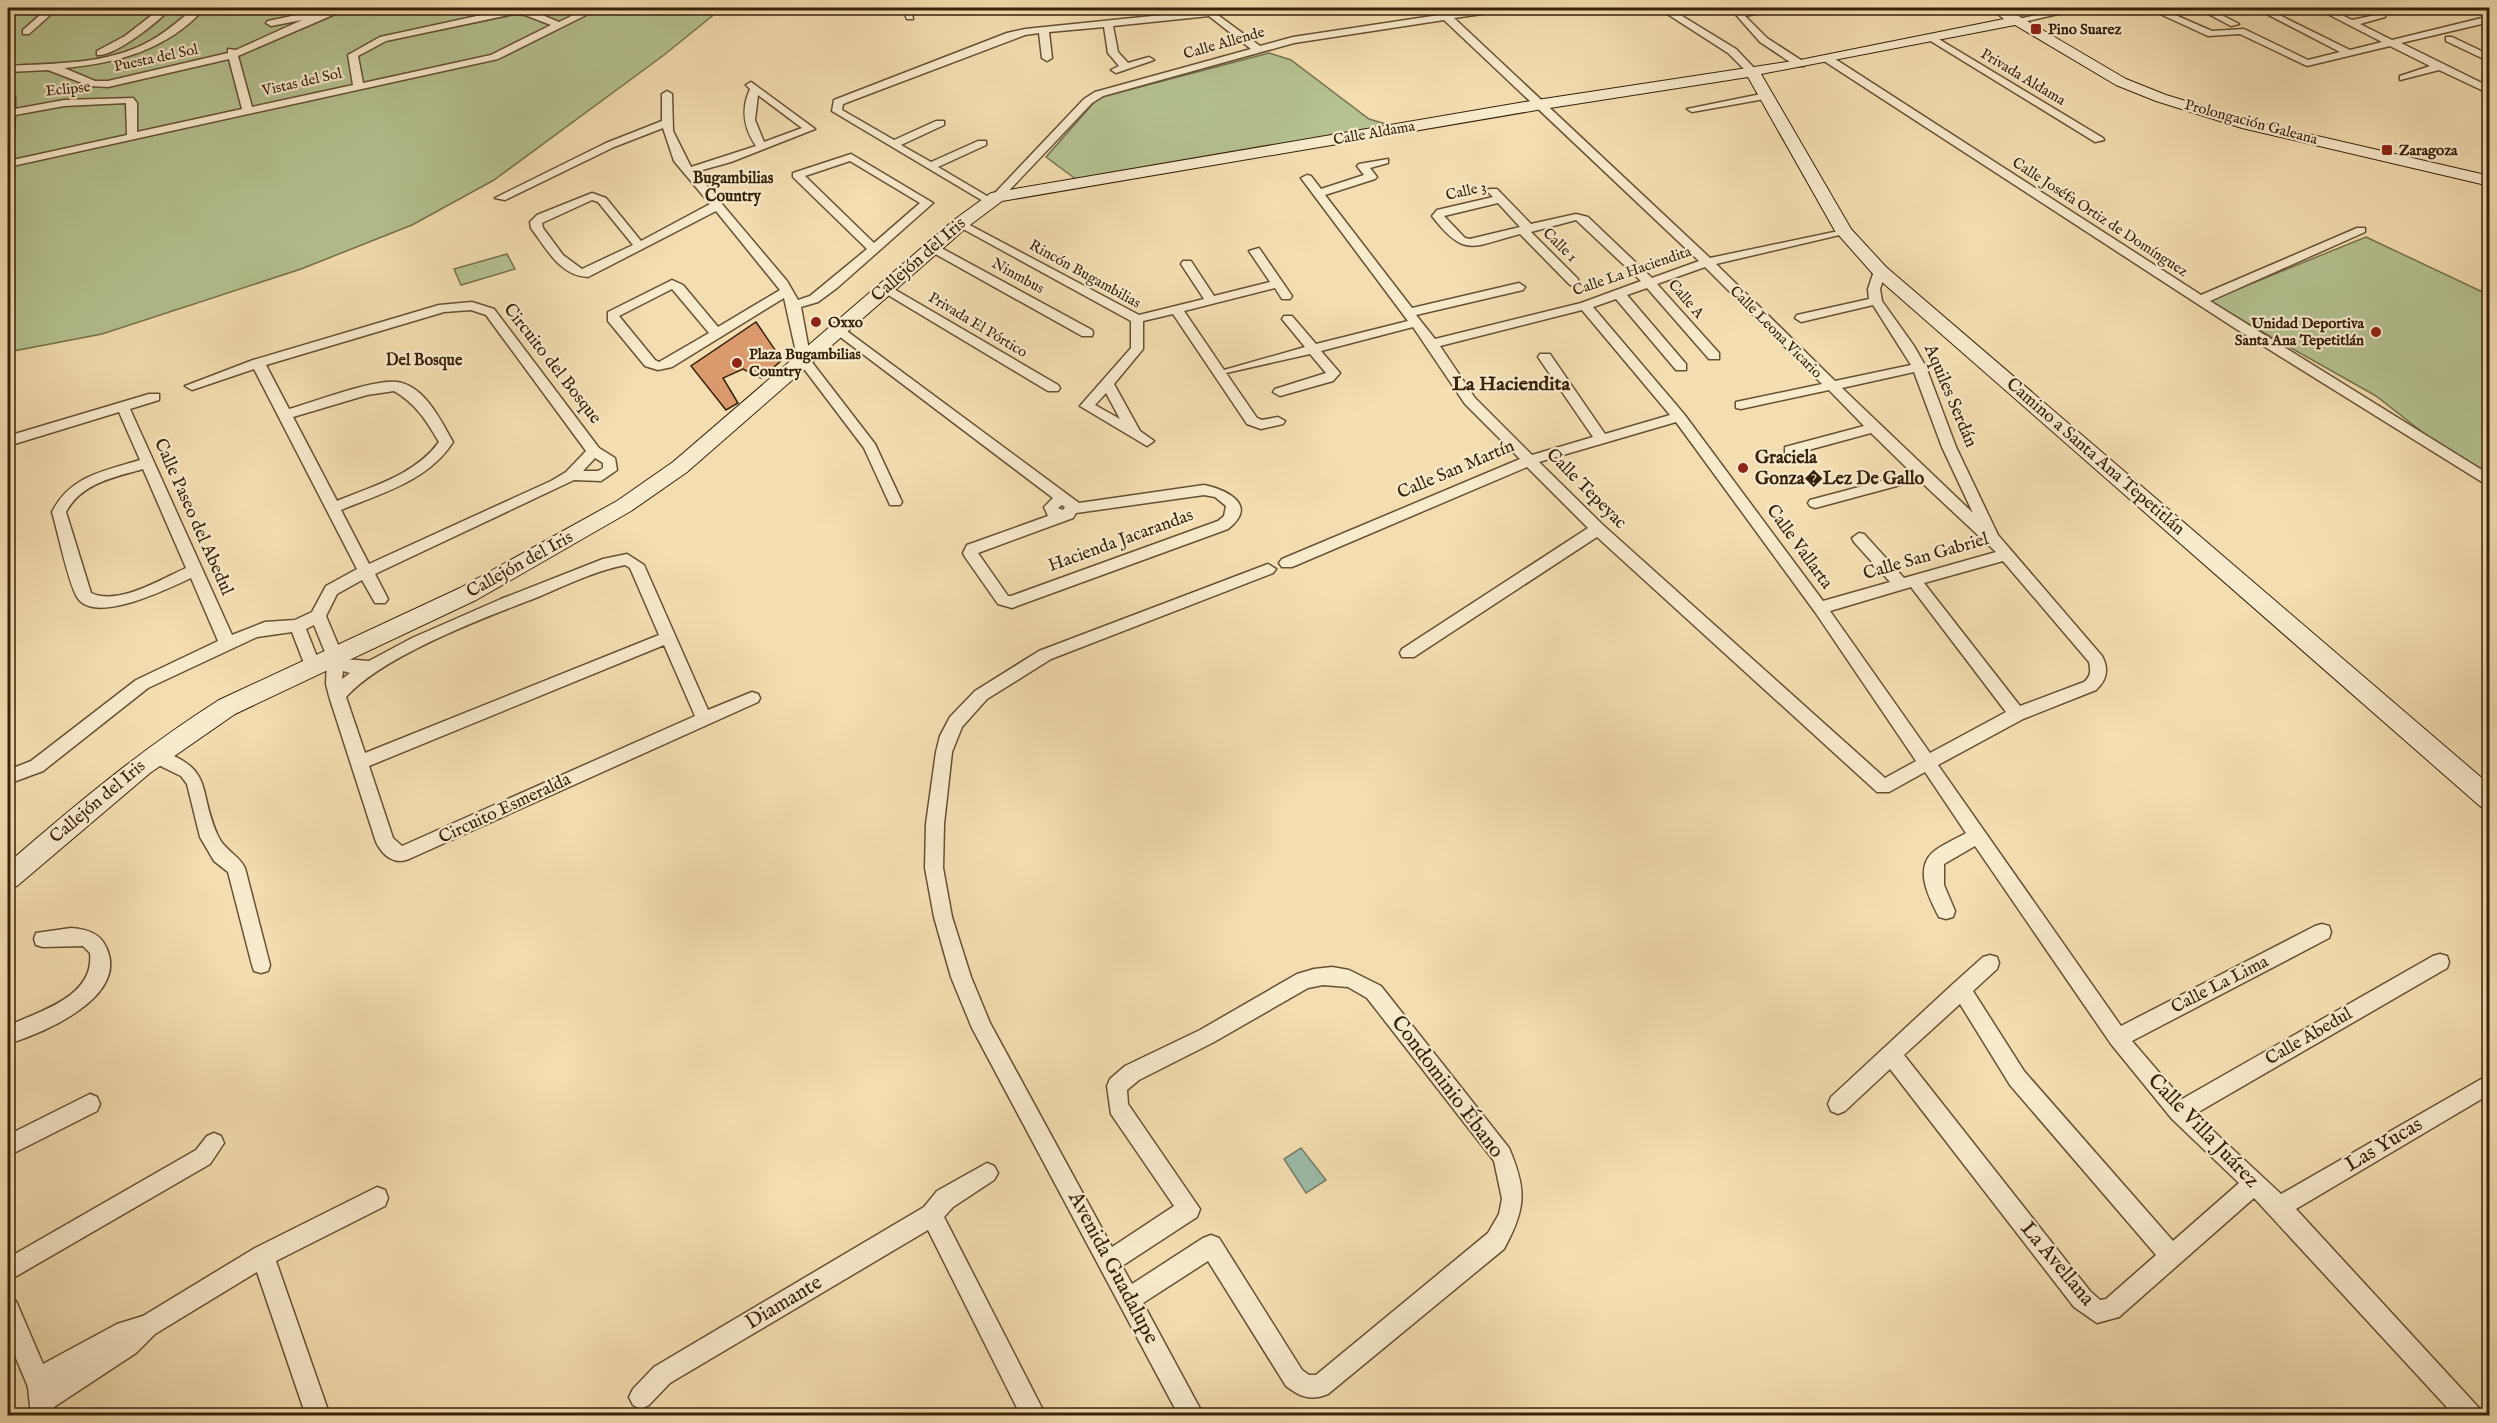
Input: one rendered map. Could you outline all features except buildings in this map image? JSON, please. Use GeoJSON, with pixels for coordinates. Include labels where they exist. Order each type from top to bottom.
{"type":"FeatureCollection","features":[{"type":"Feature","properties":{"kind":"street"},"geometry":{"type":"LineString","coordinates":[[26,32],[53,8]]}},
{"type":"Feature","properties":{"kind":"street"},"geometry":{"type":"LineString","coordinates":[[8,63],[67,60],[104,52],[129,38],[166,8]]}},
{"type":"Feature","properties":{"kind":"street"},"geometry":{"type":"LineString","coordinates":[[8,69],[51,67],[103,59],[148,47],[200,8]]}},
{"type":"Feature","properties":{"kind":"street"},"geometry":{"type":"LineString","coordinates":[[271,23],[345,8]]}},
{"type":"Feature","properties":{"kind":"street","name":"Vistas del Sol"},"geometry":{"type":"LineString","coordinates":[[8,164],[358,85],[494,57],[595,8]]}},
{"type":"Feature","properties":{"kind":"street","name":"Calle Allende"},"geometry":{"type":"LineString","coordinates":[[992,199],[1094,97],[1256,48],[1442,12],[1503,8]]}},
{"type":"Feature","properties":{"kind":"street"},"geometry":{"type":"LineString","coordinates":[[1663,8],[1732,51],[1752,71],[1828,59],[2079,8]]}},
{"type":"Feature","properties":{"kind":"street"},"geometry":{"type":"LineString","coordinates":[[1736,11],[1771,8]]}},
{"type":"Feature","properties":{"kind":"street","name":"Prolongación Galeana"},"geometry":{"type":"LineString","coordinates":[[1996,8],[2121,82],[2161,98],[2248,125],[2490,181]]}},
{"type":"Feature","properties":{"kind":"street"},"geometry":{"type":"LineString","coordinates":[[2152,8],[2211,34],[2238,28]]}},
{"type":"Feature","properties":{"kind":"street"},"geometry":{"type":"LineString","coordinates":[[2202,8],[2307,63],[2490,19]]}},
{"type":"Feature","properties":{"kind":"street"},"geometry":{"type":"LineString","coordinates":[[2259,8],[2350,54]]}},
{"type":"Feature","properties":{"kind":"street"},"geometry":{"type":"LineString","coordinates":[[2320,8],[2490,92]]}},
{"type":"Feature","properties":{"kind":"street","name":"Puesta del Sol"},"geometry":{"type":"LineString","coordinates":[[51,67],[97,82],[122,78],[232,53],[329,11]]}},
{"type":"Feature","properties":{"kind":"street"},"geometry":{"type":"LineString","coordinates":[[358,85],[353,55],[380,39],[519,11],[559,25]]}},
{"type":"Feature","properties":{"kind":"street"},"geometry":{"type":"LineString","coordinates":[[1736,11],[1750,31],[1768,46],[1800,64]]}},
{"type":"Feature","properties":{"kind":"street","name":"Calle Leona Vicario"},"geometry":{"type":"LineString","coordinates":[[1442,12],[1537,105],[1707,262],[1828,385],[1922,475],[1993,539],[2096,660],[2100,669],[2098,680],[2090,686],[2017,714]]}},
{"type":"Feature","properties":{"kind":"street"},"geometry":{"type":"LineString","coordinates":[[992,199],[837,111],[838,102],[1010,35],[1044,30],[1211,14],[1256,48]]}},
{"type":"Feature","properties":{"kind":"street"},"geometry":{"type":"LineString","coordinates":[[2351,23],[2382,15]]}},
{"type":"Feature","properties":{"kind":"street"},"geometry":{"type":"LineString","coordinates":[[1108,24],[1113,53],[1121,68],[1149,60]]}},
{"type":"Feature","properties":{"kind":"street"},"geometry":{"type":"LineString","coordinates":[[1044,30],[1047,58]]}},
{"type":"Feature","properties":{"kind":"street","name":"Privada Aldama"},"geometry":{"type":"LineString","coordinates":[[1932,38],[2099,140]]}},
{"type":"Feature","properties":{"kind":"street"},"geometry":{"type":"LineString","coordinates":[[2449,39],[2490,59]]}},
{"type":"Feature","properties":{"kind":"street"},"geometry":{"type":"LineString","coordinates":[[232,53],[247,110]]}},
{"type":"Feature","properties":{"kind":"street","name":"Puesta del Sol"},"geometry":{"type":"LineString","coordinates":[[97,82],[84,74],[83,69],[103,59]]}},
{"type":"Feature","properties":{"kind":"street","name":"Calle Joséfa Ortiz de Domínguez"},"geometry":{"type":"LineString","coordinates":[[1828,59],[2201,300],[2490,482]]}},
{"type":"Feature","properties":{"kind":"street"},"geometry":{"type":"LineString","coordinates":[[2404,78],[2439,66]]}},
{"type":"Feature","properties":{"kind":"street","name":"Camino a Santa Ana Tepetitlán"},"geometry":{"type":"LineString","coordinates":[[1752,71],[1844,231],[1880,271],[2490,800]]}},
{"type":"Feature","properties":{"kind":"street","name":"Calle Aldama"},"geometry":{"type":"LineString","coordinates":[[992,199],[1537,105],[1752,71]]}},
{"type":"Feature","properties":{"kind":"street"},"geometry":{"type":"LineString","coordinates":[[686,170],[736,156],[762,147],[805,132],[811,127],[752,87],[749,121],[753,135],[762,147]]}},
{"type":"Feature","properties":{"kind":"street"},"geometry":{"type":"LineString","coordinates":[[667,94],[667,123],[675,151],[686,170],[789,296],[805,361],[870,447],[895,502]]}},
{"type":"Feature","properties":{"kind":"street"},"geometry":{"type":"LineString","coordinates":[[8,146],[10,96]]}},
{"type":"Feature","properties":{"kind":"street"},"geometry":{"type":"LineString","coordinates":[[1692,110],[1766,96]]}},
{"type":"Feature","properties":{"kind":"street","name":"Eclipse"},"geometry":{"type":"LineString","coordinates":[[9,113],[64,103],[129,100],[132,103],[132,136]]}},
{"type":"Feature","properties":{"kind":"street"},"geometry":{"type":"LineString","coordinates":[[501,198],[610,145],[667,123]]}},
{"type":"Feature","properties":{"kind":"street"},"geometry":{"type":"LineString","coordinates":[[894,144],[940,123]]}},
{"type":"Feature","properties":{"kind":"street"},"geometry":{"type":"LineString","coordinates":[[931,166],[982,143]]}},
{"type":"Feature","properties":{"kind":"street"},"geometry":{"type":"LineString","coordinates":[[713,330],[679,288],[672,284],[612,315],[614,321],[650,363],[658,366],[667,364],[713,330],[789,296],[814,299],[926,206],[927,201],[851,157],[796,176],[873,249]]}},
{"type":"Feature","properties":{"kind":"street"},"geometry":{"type":"LineString","coordinates":[[1319,193],[1371,177],[1363,166],[1384,161]]}},
{"type":"Feature","properties":{"kind":"street","name":"Calle Tepeyac"},"geometry":{"type":"LineString","coordinates":[[1307,178],[1432,344],[1470,401],[1598,529],[1883,787],[1928,761]]}},
{"type":"Feature","properties":{"kind":"street","name":"Calle 3"},"geometry":{"type":"LineString","coordinates":[[1496,194],[1526,230],[1465,242],[1459,239],[1438,214],[1496,194]]}},
{"type":"Feature","properties":{"kind":"street"},"geometry":{"type":"LineString","coordinates":[[640,247],[602,200],[592,196],[542,217],[536,222],[537,228],[578,274],[588,273],[655,240],[682,232],[718,208]]}},
{"type":"Feature","properties":{"kind":"street","name":"Callejón del Iris"},"geometry":{"type":"LineString","coordinates":[[8,878],[154,755],[227,707],[468,594],[624,506],[680,467],[805,361],[960,224],[992,199]]}},
{"type":"Feature","properties":{"kind":"street","name":"Calle A"},"geometry":{"type":"LineString","coordinates":[[1526,230],[1579,217],[1649,282],[1714,356]]}},
{"type":"Feature","properties":{"kind":"street","name":"Rincón Bugambilias"},"geometry":{"type":"LineString","coordinates":[[960,224],[1137,319],[1137,349],[1088,406],[1147,441]]}},
{"type":"Feature","properties":{"kind":"street","name":"Calle 1"},"geometry":{"type":"LineString","coordinates":[[1526,230],[1574,282]]}},
{"type":"Feature","properties":{"kind":"street"},"geometry":{"type":"LineString","coordinates":[[2201,300],[2361,230]]}},
{"type":"Feature","properties":{"kind":"street","name":"Calle La Haciendita"},"geometry":{"type":"LineString","coordinates":[[1432,344],[1585,306],[1707,262],[1844,231]]}},
{"type":"Feature","properties":{"kind":"street","name":"Ninmbus"},"geometry":{"type":"LineString","coordinates":[[934,248],[1087,333]]}},
{"type":"Feature","properties":{"kind":"street"},"geometry":{"type":"LineString","coordinates":[[1255,251],[1286,296]]}},
{"type":"Feature","properties":{"kind":"street"},"geometry":{"type":"LineString","coordinates":[[1187,264],[1211,300]]}},
{"type":"Feature","properties":{"kind":"street"},"geometry":{"type":"LineString","coordinates":[[1801,318],[1876,301],[1874,289],[1880,271]]}},
{"type":"Feature","properties":{"kind":"street"},"geometry":{"type":"LineString","coordinates":[[1137,319],[1277,284]]}},
{"type":"Feature","properties":{"kind":"street"},"geometry":{"type":"LineString","coordinates":[[1230,370],[1519,287]]}},
{"type":"Feature","properties":{"kind":"street","name":"Privada El Pórtico"},"geometry":{"type":"LineString","coordinates":[[887,289],[1053,388]]}},
{"type":"Feature","properties":{"kind":"street"},"geometry":{"type":"LineString","coordinates":[[1618,293],[1681,368]]}},
{"type":"Feature","properties":{"kind":"street","name":"Aquiles Serdán"},"geometry":{"type":"LineString","coordinates":[[1876,301],[1908,346],[1919,367],[1949,447],[1993,539]]}},
{"type":"Feature","properties":{"kind":"street","name":"Circuito del Bosque"},"geometry":{"type":"LineString","coordinates":[[192,386],[258,363],[443,308],[472,306],[490,312],[594,451],[571,475],[474,524],[365,572]]}},
{"type":"Feature","properties":{"kind":"street","name":"Calle Vallarta"},"geometry":{"type":"LineString","coordinates":[[1585,306],[1679,417],[1820,608],[1928,761]]}},
{"type":"Feature","properties":{"kind":"street"},"geometry":{"type":"LineString","coordinates":[[1176,309],[1252,421],[1262,425],[1278,421]]}},
{"type":"Feature","properties":{"kind":"street"},"geometry":{"type":"LineString","coordinates":[[1280,392],[1333,375],[1288,320]]}},
{"type":"Feature","properties":{"kind":"street"},"geometry":{"type":"LineString","coordinates":[[837,332],[1063,507]]}},
{"type":"Feature","properties":{"kind":"street"},"geometry":{"type":"LineString","coordinates":[[1545,357],[1601,438]]}},
{"type":"Feature","properties":{"kind":"street"},"geometry":{"type":"LineString","coordinates":[[258,363],[380,599]]}},
{"type":"Feature","properties":{"kind":"street"},"geometry":{"type":"LineString","coordinates":[[1741,405],[1919,367]]}},
{"type":"Feature","properties":{"kind":"street"},"geometry":{"type":"LineString","coordinates":[[1108,385],[1134,433]]}},
{"type":"Feature","properties":{"kind":"street"},"geometry":{"type":"LineString","coordinates":[[285,415],[366,391],[396,386],[415,397],[429,412],[446,442],[439,456],[425,468],[333,508]]}},
{"type":"Feature","properties":{"kind":"street"},"geometry":{"type":"LineString","coordinates":[[8,441],[154,397]]}},
{"type":"Feature","properties":{"kind":"street","name":"Calle Paseo del Abedul"},"geometry":{"type":"LineString","coordinates":[[123,407],[227,643]]}},
{"type":"Feature","properties":{"kind":"street","name":"Calle San Martín"},"geometry":{"type":"LineString","coordinates":[[1287,562],[1530,460],[1679,417]]}},
{"type":"Feature","properties":{"kind":"street"},"geometry":{"type":"LineString","coordinates":[[1790,450],[1873,428]]}},
{"type":"Feature","properties":{"kind":"street"},"geometry":{"type":"LineString","coordinates":[[571,475],[601,476],[610,470],[610,460],[594,451]]}},
{"type":"Feature","properties":{"kind":"street"},"geometry":{"type":"LineString","coordinates":[[147,463],[81,485],[71,491],[61,506],[59,512],[84,596],[97,602],[116,602],[195,570]]}},
{"type":"Feature","properties":{"kind":"street"},"geometry":{"type":"LineString","coordinates":[[1815,503],[1922,475]]}},
{"type":"Feature","properties":{"kind":"street","name":"Hacienda Jacarandas"},"geometry":{"type":"LineString","coordinates":[[1204,490],[1227,498],[1233,504],[1234,510],[1229,521],[1223,525],[1012,602],[1003,600],[970,553],[972,549],[1063,507],[1204,490]]}},
{"type":"Feature","properties":{"kind":"street"},"geometry":{"type":"LineString","coordinates":[[1408,653],[1598,529]]}},
{"type":"Feature","properties":{"kind":"street"},"geometry":{"type":"LineString","coordinates":[[1859,538],[1907,583],[2017,714],[1928,761]]}},
{"type":"Feature","properties":{"kind":"street","name":"Calle San Gabriel"},"geometry":{"type":"LineString","coordinates":[[1820,608],[2008,554]]}},
{"type":"Feature","properties":{"kind":"street"},"geometry":{"type":"LineString","coordinates":[[337,696],[348,681],[445,628],[608,563],[627,559],[636,565],[666,638],[704,719]]}},
{"type":"Feature","properties":{"kind":"street","name":"Avenida Guadalupe"},"geometry":{"type":"LineString","coordinates":[[1192,1416],[1034,1120],[1002,1067],[961,976],[943,917],[934,868],[935,824],[946,744],[956,722],[981,695],[1045,655],[1268,569]]}},
{"type":"Feature","properties":{"kind":"street"},"geometry":{"type":"LineString","coordinates":[[8,777],[37,766],[142,684],[265,627],[297,626],[318,616],[331,590],[365,572]]}},
{"type":"Feature","properties":{"kind":"street"},"geometry":{"type":"LineString","coordinates":[[318,616],[338,663],[349,668],[376,665]]}},
{"type":"Feature","properties":{"kind":"street"},"geometry":{"type":"LineString","coordinates":[[297,626],[313,667]]}},
{"type":"Feature","properties":{"kind":"street"},"geometry":{"type":"LineString","coordinates":[[359,763],[666,638]]}},
{"type":"Feature","properties":{"kind":"street","name":"Circuito Esmeralda"},"geometry":{"type":"LineString","coordinates":[[335,657],[333,675],[337,696],[385,842],[395,853],[403,854],[752,698]]}},
{"type":"Feature","properties":{"kind":"street"},"geometry":{"type":"LineString","coordinates":[[154,755],[187,771],[195,782],[209,837],[220,856],[236,868],[261,965]]}},
{"type":"Feature","properties":{"kind":"street","name":"Calle Villa Juárez"},"geometry":{"type":"LineString","coordinates":[[1928,761],[1977,836],[2118,1038],[2179,1112],[2279,1208],[2471,1416]]}},
{"type":"Feature","properties":{"kind":"street"},"geometry":{"type":"LineString","coordinates":[[1946,911],[1934,884],[1932,870],[1938,859],[1977,836]]}},
{"type":"Feature","properties":{"kind":"street","name":"Calle La Lima"},"geometry":{"type":"LineString","coordinates":[[2118,1038],[2322,932]]}},
{"type":"Feature","properties":{"kind":"street"},"geometry":{"type":"LineString","coordinates":[[8,1035],[69,1006],[87,993],[100,973],[101,955],[93,943],[80,937],[43,939]]}},
{"type":"Feature","properties":{"kind":"street","name":"Calle Abedul"},"geometry":{"type":"LineString","coordinates":[[2179,1112],[2440,962]]}},
{"type":"Feature","properties":{"kind":"street"},"geometry":{"type":"LineString","coordinates":[[1838,1104],[1990,963]]}},
{"type":"Feature","properties":{"kind":"street","name":"Condominio Ébano"},"geometry":{"type":"LineString","coordinates":[[1110,1261],[1189,1209],[1118,1107],[1117,1086],[1132,1073],[1207,1036],[1304,980],[1322,975],[1340,975],[1358,981],[1374,992],[1502,1155],[1515,1192],[1509,1219],[1496,1241],[1320,1386],[1306,1386],[1294,1378],[1211,1246],[1130,1298]]}},
{"type":"Feature","properties":{"kind":"street"},"geometry":{"type":"LineString","coordinates":[[1961,989],[2017,1078],[2171,1255]]}},
{"type":"Feature","properties":{"kind":"street","name":"La Avellana"},"geometry":{"type":"LineString","coordinates":[[1892,1055],[2089,1306],[2097,1312],[2111,1309],[2254,1184]]}},
{"type":"Feature","properties":{"kind":"street","name":"Las Yucas"},"geometry":{"type":"LineString","coordinates":[[2279,1208],[2490,1083]]}},
{"type":"Feature","properties":{"kind":"street"},"geometry":{"type":"LineString","coordinates":[[8,1146],[90,1104]]}},
{"type":"Feature","properties":{"kind":"street"},"geometry":{"type":"LineString","coordinates":[[8,1270],[203,1157],[214,1143]]}},
{"type":"Feature","properties":{"kind":"street","name":"Diamante"},"geometry":{"type":"LineString","coordinates":[[641,1398],[662,1374],[932,1215],[945,1199],[987,1173]]}},
{"type":"Feature","properties":{"kind":"street"},"geometry":{"type":"LineString","coordinates":[[8,1316],[42,1399],[128,1345],[147,1326],[263,1256],[377,1198]]}},
{"type":"Feature","properties":{"kind":"street"},"geometry":{"type":"LineString","coordinates":[[932,1215],[1034,1416]]}},
{"type":"Feature","properties":{"kind":"street"},"geometry":{"type":"LineString","coordinates":[[263,1256],[318,1416]]}},
{"type":"Feature","properties":{"kind":"green space"},"geometry":{"type":"Polygon","coordinates":[[[8,8],[722,8],[664,55],[494,180],[412,225],[301,269],[102,334],[8,352],[8,8]]]}},
{"type":"Feature","properties":{"kind":"green space"},"geometry":{"type":"Polygon","coordinates":[[[1269,53],[1291,60],[1369,119],[1389,125],[1077,180],[1046,157],[1098,98],[1269,53]]]}},
{"type":"Feature","properties":{"kind":"green space","name":"Unidad Deportiva Santa Ana Tepetitlán"},"geometry":{"type":"Polygon","coordinates":[[[2366,237],[2489,295],[2489,479],[2449,453],[2376,396],[2208,301],[2366,237]]]}},
{"type":"Feature","properties":{"kind":"green space"},"geometry":{"type":"Polygon","coordinates":[[[507,254],[515,269],[461,285],[454,269],[507,254]]]}},
{"type":"Feature","properties":{"kind":"shaded area"},"geometry":{"type":"Polygon","coordinates":[[[1301,1148],[1326,1180],[1306,1193],[1284,1159],[1301,1148]]]}},
{"type":"Feature","properties":{"kind":"place","name":"Pino Suarez"},"geometry":{"type":"Point","coordinates":[2036,29]}},
{"type":"Feature","properties":{"kind":"place","name":"Zaragoza"},"geometry":{"type":"Point","coordinates":[2387,150]}},
{"type":"Feature","properties":{"kind":"place","name":"Oxxo"},"geometry":{"type":"Point","coordinates":[816,322]}},
{"type":"Feature","properties":{"kind":"place","name":"Unidad Deportiva Santa Ana Tepetitlán"},"geometry":{"type":"Point","coordinates":[2376,332]}},
{"type":"Feature","properties":{"kind":"place","name":"Plaza Bugambilias Country"},"geometry":{"type":"Point","coordinates":[737,363]}},
{"type":"Feature","properties":{"kind":"place","name":"Graciela Gonza�Lez De Gallo"},"geometry":{"type":"Point","coordinates":[1743,468]}},
{"type":"Feature","properties":{"kind":"district","name":"Bugambilias Country"},"geometry":{"type":"Point","coordinates":[733,188]}},
{"type":"Feature","properties":{"kind":"district","name":"Del Bosque"},"geometry":{"type":"Point","coordinates":[424,361]}},
{"type":"Feature","properties":{"kind":"district","name":"La Haciendita"},"geometry":{"type":"Point","coordinates":[1511,384]}}]}
